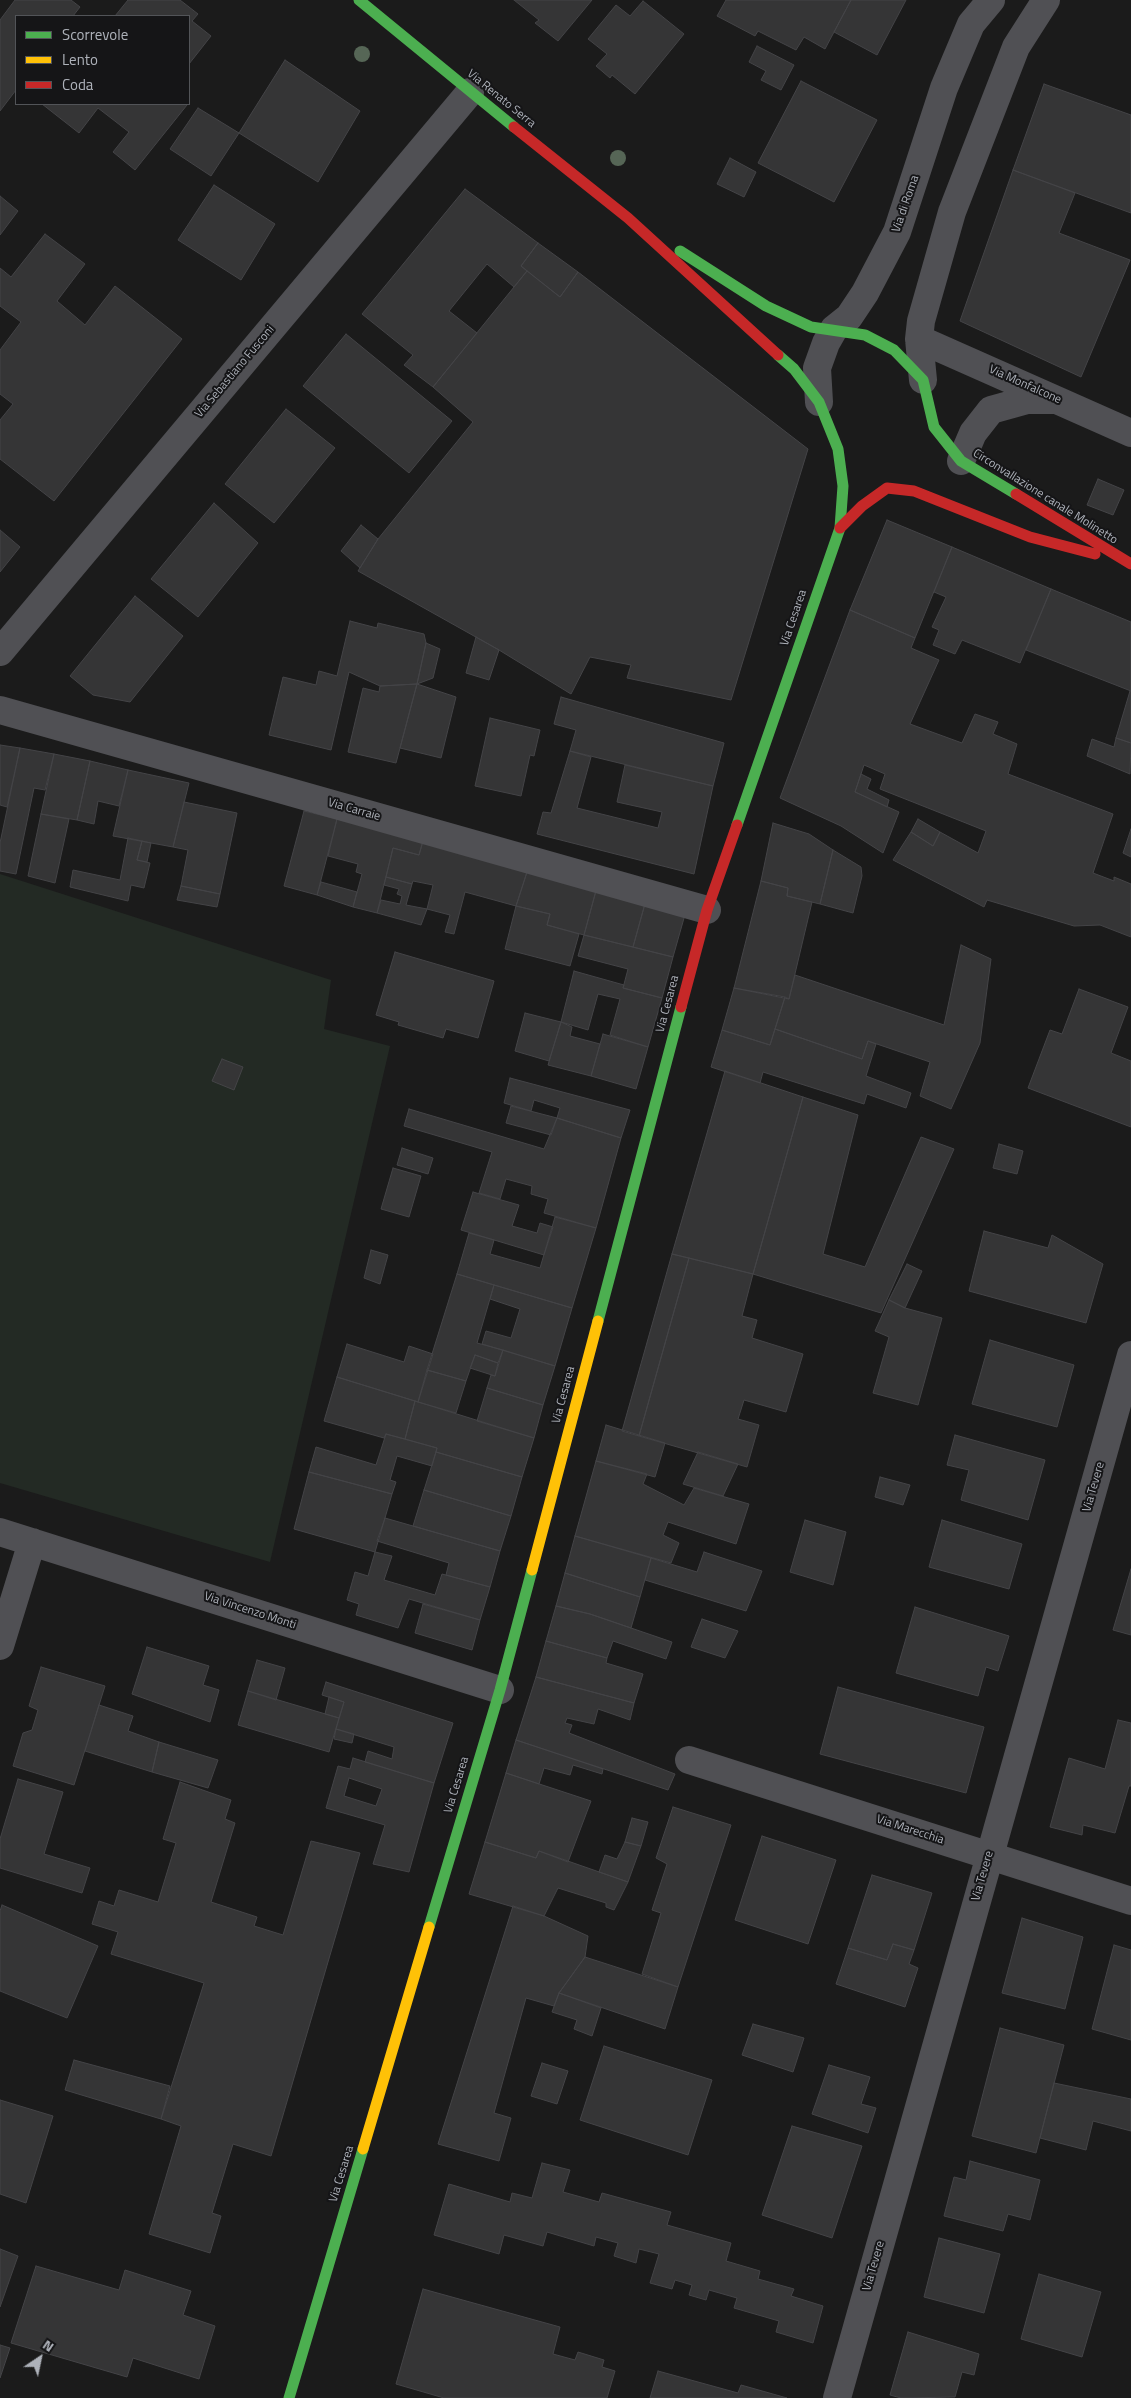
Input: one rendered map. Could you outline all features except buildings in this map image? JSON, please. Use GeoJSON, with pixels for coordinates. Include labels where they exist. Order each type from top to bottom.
{"type":"FeatureCollection","features":[{"type":"Feature","properties":{"kind":"street","name":"Via Renato Serra"},"geometry":{"type":"LineString","coordinates":[[359,0],[470,92],[628,218],[707,292],[794,369],[818,402]]}},
{"type":"Feature","properties":{"kind":"street","name":"Via di Roma"},"geometry":{"type":"LineString","coordinates":[[818,402],[817,368],[826,343],[834,329],[849,317],[865,293],[897,232],[944,88],[971,24],[991,0]]}},
{"type":"Feature","properties":{"kind":"street"},"geometry":{"type":"LineString","coordinates":[[923,380],[919,339],[920,320],[952,212],[1016,47],[1046,0]]}},
{"type":"Feature","properties":{"kind":"street","name":"Via Sebastiano Fusconi"},"geometry":{"type":"LineString","coordinates":[[0,652],[470,92]]}},
{"type":"Feature","properties":{"kind":"street","name":"Via Renato Serra"},"geometry":{"type":"LineString","coordinates":[[628,218],[766,306],[811,327],[834,329]]}},
{"type":"Feature","properties":{"kind":"street"},"geometry":{"type":"LineString","coordinates":[[834,329],[865,335],[894,350],[923,380]]}},
{"type":"Feature","properties":{"kind":"street","name":"Via Monfalcone"},"geometry":{"type":"LineString","coordinates":[[919,339],[1131,433]]}},
{"type":"Feature","properties":{"kind":"street","name":"Circonvallazione canale Molinetto"},"geometry":{"type":"LineString","coordinates":[[923,380],[934,427],[961,461],[1127,563]]}},
{"type":"Feature","properties":{"kind":"street"},"geometry":{"type":"LineString","coordinates":[[961,461],[973,433],[991,410],[1027,400],[1059,400]]}},
{"type":"Feature","properties":{"kind":"street","name":"Via Cesarea"},"geometry":{"type":"LineString","coordinates":[[289,2398],[500,1690],[707,910],[840,528],[843,486],[838,449],[818,402]]}},
{"type":"Feature","properties":{"kind":"street","name":"Circonvallazione canale Molinetto"},"geometry":{"type":"LineString","coordinates":[[840,528],[862,506],[887,488],[914,492],[1030,537],[1127,563]]}},
{"type":"Feature","properties":{"kind":"street","name":"Via Carraie"},"geometry":{"type":"LineString","coordinates":[[0,710],[707,910]]}},
{"type":"Feature","properties":{"kind":"street","name":"Via Tevere"},"geometry":{"type":"LineString","coordinates":[[837,2398],[1131,1355]]}},
{"type":"Feature","properties":{"kind":"street","name":"Via Vincenzo Monti"},"geometry":{"type":"LineString","coordinates":[[0,1532],[500,1690]]}},
{"type":"Feature","properties":{"kind":"street"},"geometry":{"type":"LineString","coordinates":[[0,1646],[32,1542]]}},
{"type":"Feature","properties":{"kind":"street","name":"Via Marecchia"},"geometry":{"type":"LineString","coordinates":[[688,1760],[1131,1901]]}},
{"type":"Feature","properties":{"kind":"shaded area"},"geometry":{"type":"Polygon","coordinates":[[[0,874],[331,980],[324,1029],[390,1046],[270,1562],[0,1483],[0,874]]]}},
{"type":"Feature","properties":{"kind":"traffic: fast"},"geometry":{"type":"LineString","coordinates":[[359,0],[514,127]]}},
{"type":"Feature","properties":{"kind":"traffic: fast"},"geometry":{"type":"LineString","coordinates":[[680,251],[766,306],[811,327],[865,335],[894,350],[923,380],[934,427],[961,461],[1016,494]]}},
{"type":"Feature","properties":{"kind":"traffic: fast"},"geometry":{"type":"LineString","coordinates":[[737,825],[840,528],[843,486],[838,449],[819,402],[794,369],[778,355]]}},
{"type":"Feature","properties":{"kind":"traffic: fast"},"geometry":{"type":"LineString","coordinates":[[598,1321],[681,1007]]}},
{"type":"Feature","properties":{"kind":"traffic: fast"},"geometry":{"type":"LineString","coordinates":[[429,1927],[500,1690],[532,1570]]}},
{"type":"Feature","properties":{"kind":"traffic: fast"},"geometry":{"type":"LineString","coordinates":[[289,2398],[363,2149]]}},
{"type":"Feature","properties":{"kind":"traffic: slow"},"geometry":{"type":"LineString","coordinates":[[532,1570],[598,1321]]}},
{"type":"Feature","properties":{"kind":"traffic: slow"},"geometry":{"type":"LineString","coordinates":[[363,2149],[429,1927]]}},
{"type":"Feature","properties":{"kind":"traffic: jam"},"geometry":{"type":"LineString","coordinates":[[514,127],[628,218],[778,355]]}},
{"type":"Feature","properties":{"kind":"traffic: jam"},"geometry":{"type":"LineString","coordinates":[[840,528],[862,506],[887,488],[914,491],[1030,537],[1095,554]]}},
{"type":"Feature","properties":{"kind":"traffic: jam"},"geometry":{"type":"LineString","coordinates":[[1016,494],[1131,564]]}},
{"type":"Feature","properties":{"kind":"traffic: jam"},"geometry":{"type":"LineString","coordinates":[[681,1007],[707,910],[737,825]]}}]}
